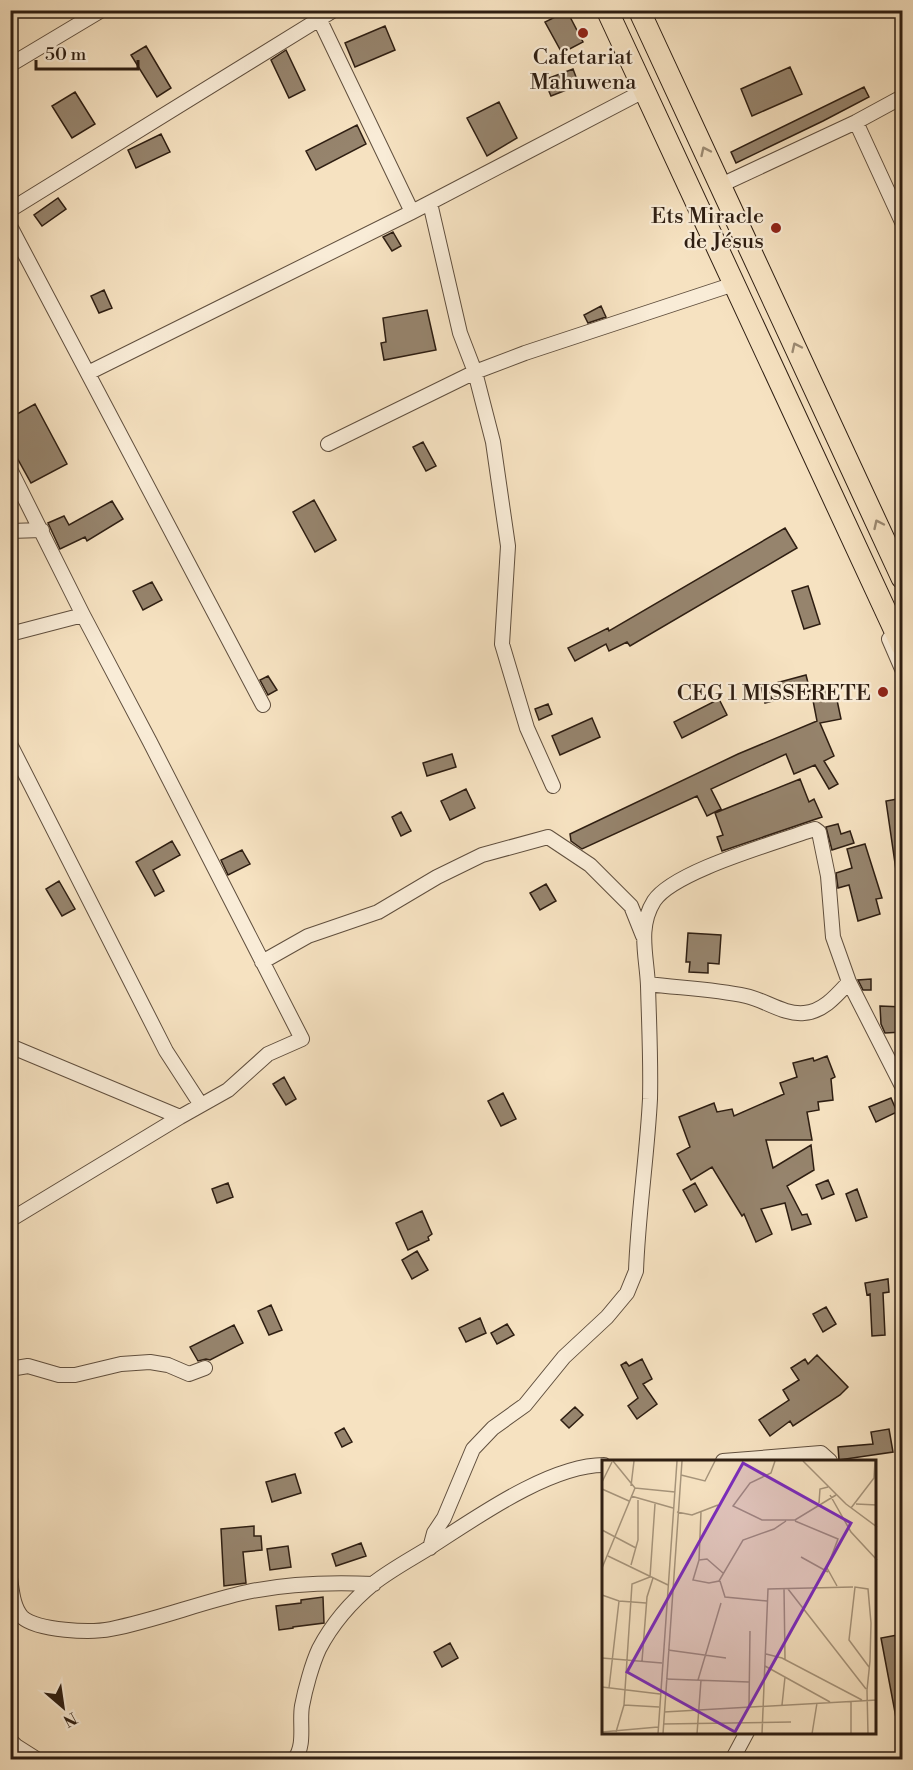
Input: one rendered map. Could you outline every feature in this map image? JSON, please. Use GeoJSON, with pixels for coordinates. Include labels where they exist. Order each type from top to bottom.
{"type":"FeatureCollection","features":[{"type":"Feature","properties":{"kind":"highway"},"geometry":{"type":"LineString","coordinates":[[607,10],[903,646]]}},
{"type":"Feature","properties":{"kind":"highway"},"geometry":{"type":"LineString","coordinates":[[639,10],[903,578]]}},
{"type":"Feature","properties":{"kind":"street"},"geometry":{"type":"LineString","coordinates":[[10,65],[102,10]]}},
{"type":"Feature","properties":{"kind":"street"},"geometry":{"type":"LineString","coordinates":[[10,210],[318,15],[334,10]]}},
{"type":"Feature","properties":{"kind":"street"},"geometry":{"type":"LineString","coordinates":[[598,10],[903,669]]}},
{"type":"Feature","properties":{"kind":"street"},"geometry":{"type":"LineString","coordinates":[[318,15],[412,212]]}},
{"type":"Feature","properties":{"kind":"street"},"geometry":{"type":"LineString","coordinates":[[87,373],[430,203],[636,95]]}},
{"type":"Feature","properties":{"kind":"street"},"geometry":{"type":"LineString","coordinates":[[721,186],[856,122],[903,97]]}},
{"type":"Feature","properties":{"kind":"street"},"geometry":{"type":"LineString","coordinates":[[856,122],[903,222]]}},
{"type":"Feature","properties":{"kind":"street"},"geometry":{"type":"LineString","coordinates":[[430,203],[460,333],[475,372],[493,442],[508,546],[502,644],[527,728],[553,786]]}},
{"type":"Feature","properties":{"kind":"street"},"geometry":{"type":"LineString","coordinates":[[10,226],[263,705]]}},
{"type":"Feature","properties":{"kind":"street"},"geometry":{"type":"LineString","coordinates":[[328,444],[475,372],[525,353],[725,287]]}},
{"type":"Feature","properties":{"kind":"street"},"geometry":{"type":"LineString","coordinates":[[10,469],[82,615],[302,1039],[268,1054],[228,1090],[10,1220]]}},
{"type":"Feature","properties":{"kind":"street"},"geometry":{"type":"LineString","coordinates":[[10,531],[42,531]]}},
{"type":"Feature","properties":{"kind":"street"},"geometry":{"type":"LineString","coordinates":[[10,634],[82,615]]}},
{"type":"Feature","properties":{"kind":"street"},"geometry":{"type":"LineString","coordinates":[[10,744],[166,1051],[201,1105]]}},
{"type":"Feature","properties":{"kind":"street"},"geometry":{"type":"LineString","coordinates":[[643,938],[647,916],[655,900],[670,885],[705,868],[815,829],[819,832],[823,844],[833,937],[849,982],[903,1086]]}},
{"type":"Feature","properties":{"kind":"street"},"geometry":{"type":"LineString","coordinates":[[262,962],[308,936],[378,912],[437,877],[482,855],[548,837],[590,865],[631,906],[643,938],[648,984],[650,1098],[636,1271],[627,1293],[607,1317],[564,1357],[525,1405],[493,1428],[473,1449],[444,1518],[434,1533],[430,1548]]}},
{"type":"Feature","properties":{"kind":"street"},"geometry":{"type":"LineString","coordinates":[[648,984],[747,996],[791,1012],[805,1014],[833,999],[849,982]]}},
{"type":"Feature","properties":{"kind":"street"},"geometry":{"type":"LineString","coordinates":[[10,1046],[180,1117]]}},
{"type":"Feature","properties":{"kind":"street"},"geometry":{"type":"LineString","coordinates":[[10,1369],[28,1366],[59,1375],[75,1375],[121,1364],[150,1362],[168,1365],[189,1374],[205,1368]]}},
{"type":"Feature","properties":{"kind":"street"},"geometry":{"type":"LineString","coordinates":[[735,1460],[821,1453],[829,1460]]}},
{"type":"Feature","properties":{"kind":"street"},"geometry":{"type":"LineString","coordinates":[[294,1760],[301,1741],[302,1707],[318,1651],[336,1621],[374,1584],[483,1512],[541,1481],[590,1465],[602,1465]]}},
{"type":"Feature","properties":{"kind":"street"},"geometry":{"type":"LineString","coordinates":[[10,1578],[12,1601],[22,1617],[45,1628],[109,1629],[248,1592],[321,1582],[374,1584]]}},
{"type":"Feature","properties":{"kind":"street"},"geometry":{"type":"LineString","coordinates":[[732,1760],[746,1734]]}},
{"type":"Feature","properties":{"kind":"street"},"geometry":{"type":"LineString","coordinates":[[10,1740],[38,1760]]}},
{"type":"Feature","properties":{"kind":"building"},"geometry":{"type":"Polygon","coordinates":[[[567,11],[583,42],[562,53],[545,22],[567,11]]]}},
{"type":"Feature","properties":{"kind":"building"},"geometry":{"type":"Polygon","coordinates":[[[385,26],[395,50],[355,67],[345,43],[385,26]]]}},
{"type":"Feature","properties":{"kind":"building"},"geometry":{"type":"Polygon","coordinates":[[[146,46],[171,88],[157,97],[131,55],[146,46]]]}},
{"type":"Feature","properties":{"kind":"building"},"geometry":{"type":"Polygon","coordinates":[[[286,50],[305,90],[289,98],[271,60],[286,50]]]}},
{"type":"Feature","properties":{"kind":"building"},"geometry":{"type":"Polygon","coordinates":[[[790,67],[802,94],[752,116],[741,89],[790,67]]]}},
{"type":"Feature","properties":{"kind":"building"},"geometry":{"type":"Polygon","coordinates":[[[573,69],[579,85],[551,96],[544,80],[573,69]]]}},
{"type":"Feature","properties":{"kind":"building"},"geometry":{"type":"Polygon","coordinates":[[[864,87],[869,97],[736,163],[731,152],[864,87]]]}},
{"type":"Feature","properties":{"kind":"building"},"geometry":{"type":"Polygon","coordinates":[[[75,92],[95,124],[72,138],[52,106],[75,92]]]}},
{"type":"Feature","properties":{"kind":"building"},"geometry":{"type":"Polygon","coordinates":[[[499,102],[517,138],[487,156],[467,118],[499,102]]]}},
{"type":"Feature","properties":{"kind":"building"},"geometry":{"type":"Polygon","coordinates":[[[357,125],[366,144],[316,170],[306,151],[357,125]]]}},
{"type":"Feature","properties":{"kind":"building"},"geometry":{"type":"Polygon","coordinates":[[[161,134],[170,152],[136,168],[128,150],[161,134]]]}},
{"type":"Feature","properties":{"kind":"building"},"geometry":{"type":"Polygon","coordinates":[[[58,198],[66,209],[42,226],[34,215],[58,198]]]}},
{"type":"Feature","properties":{"kind":"building"},"geometry":{"type":"Polygon","coordinates":[[[393,232],[401,246],[392,251],[383,237],[393,232]]]}},
{"type":"Feature","properties":{"kind":"building"},"geometry":{"type":"Polygon","coordinates":[[[104,290],[112,308],[99,313],[91,296],[104,290]]]}},
{"type":"Feature","properties":{"kind":"building"},"geometry":{"type":"Polygon","coordinates":[[[601,306],[606,317],[588,323],[584,315],[601,306]]]}},
{"type":"Feature","properties":{"kind":"building"},"geometry":{"type":"Polygon","coordinates":[[[427,310],[436,350],[384,360],[381,343],[386,342],[383,318],[427,310]]]}},
{"type":"Feature","properties":{"kind":"building"},"geometry":{"type":"Polygon","coordinates":[[[35,404],[67,464],[31,483],[10,445],[10,418],[35,404]]]}},
{"type":"Feature","properties":{"kind":"building"},"geometry":{"type":"Polygon","coordinates":[[[423,442],[436,466],[426,471],[413,447],[423,442]]]}},
{"type":"Feature","properties":{"kind":"building"},"geometry":{"type":"Polygon","coordinates":[[[314,500],[336,540],[315,552],[293,512],[314,500]]]}},
{"type":"Feature","properties":{"kind":"building"},"geometry":{"type":"Polygon","coordinates":[[[112,501],[123,519],[87,541],[85,537],[60,549],[48,523],[64,516],[69,525],[112,501]]]}},
{"type":"Feature","properties":{"kind":"building"},"geometry":{"type":"Polygon","coordinates":[[[785,528],[797,548],[630,646],[627,642],[609,651],[606,644],[575,661],[568,648],[608,628],[609,631],[785,528]]]}},
{"type":"Feature","properties":{"kind":"building"},"geometry":{"type":"Polygon","coordinates":[[[152,582],[162,600],[143,610],[133,591],[152,582]]]}},
{"type":"Feature","properties":{"kind":"building"},"geometry":{"type":"Polygon","coordinates":[[[808,586],[820,624],[804,629],[792,591],[808,586]]]}},
{"type":"Feature","properties":{"kind":"building"},"geometry":{"type":"Polygon","coordinates":[[[806,675],[810,691],[765,703],[761,687],[806,675]]]}},
{"type":"Feature","properties":{"kind":"building"},"geometry":{"type":"Polygon","coordinates":[[[268,676],[277,690],[268,695],[260,680],[268,676]]]}},
{"type":"Feature","properties":{"kind":"building"},"geometry":{"type":"Polygon","coordinates":[[[834,686],[841,719],[820,723],[834,756],[824,761],[838,784],[829,789],[815,765],[794,774],[786,754],[711,789],[721,809],[707,816],[697,796],[582,849],[571,841],[570,834],[738,754],[817,721],[811,690],[834,686]]]}},
{"type":"Feature","properties":{"kind":"building"},"geometry":{"type":"Polygon","coordinates":[[[719,699],[727,715],[682,738],[674,722],[719,699]]]}},
{"type":"Feature","properties":{"kind":"building"},"geometry":{"type":"Polygon","coordinates":[[[548,704],[552,714],[539,720],[535,709],[548,704]]]}},
{"type":"Feature","properties":{"kind":"building"},"geometry":{"type":"Polygon","coordinates":[[[592,718],[600,737],[560,755],[552,736],[592,718]]]}},
{"type":"Feature","properties":{"kind":"building"},"geometry":{"type":"Polygon","coordinates":[[[452,754],[456,767],[427,776],[423,763],[452,754]]]}},
{"type":"Feature","properties":{"kind":"building"},"geometry":{"type":"Polygon","coordinates":[[[800,779],[809,802],[814,799],[822,817],[722,851],[717,837],[723,835],[715,813],[800,779]]]}},
{"type":"Feature","properties":{"kind":"building"},"geometry":{"type":"Polygon","coordinates":[[[466,789],[475,808],[450,820],[441,801],[466,789]]]}},
{"type":"Feature","properties":{"kind":"building"},"geometry":{"type":"Polygon","coordinates":[[[903,798],[903,870],[896,870],[886,801],[903,798]]]}},
{"type":"Feature","properties":{"kind":"building"},"geometry":{"type":"Polygon","coordinates":[[[401,812],[411,831],[401,836],[392,817],[401,812]]]}},
{"type":"Feature","properties":{"kind":"building"},"geometry":{"type":"Polygon","coordinates":[[[838,824],[841,834],[850,831],[854,843],[832,850],[826,827],[838,824]]]}},
{"type":"Feature","properties":{"kind":"building"},"geometry":{"type":"Polygon","coordinates":[[[172,841],[180,855],[153,870],[164,891],[155,896],[136,862],[172,841]]]}},
{"type":"Feature","properties":{"kind":"building"},"geometry":{"type":"Polygon","coordinates":[[[865,844],[882,898],[876,899],[880,914],[858,921],[849,885],[838,888],[836,873],[852,868],[847,849],[865,844]]]}},
{"type":"Feature","properties":{"kind":"building"},"geometry":{"type":"Polygon","coordinates":[[[242,850],[250,864],[228,875],[221,860],[242,850]]]}},
{"type":"Feature","properties":{"kind":"building"},"geometry":{"type":"Polygon","coordinates":[[[59,881],[75,909],[62,916],[46,889],[59,881]]]}},
{"type":"Feature","properties":{"kind":"building"},"geometry":{"type":"Polygon","coordinates":[[[546,884],[556,901],[540,910],[530,893],[546,884]]]}},
{"type":"Feature","properties":{"kind":"building"},"geometry":{"type":"Polygon","coordinates":[[[688,933],[721,935],[719,964],[708,963],[708,973],[689,972],[690,962],[686,962],[688,933]]]}},
{"type":"Feature","properties":{"kind":"building"},"geometry":{"type":"Polygon","coordinates":[[[871,979],[871,990],[863,990],[858,980],[871,979]]]}},
{"type":"Feature","properties":{"kind":"building"},"geometry":{"type":"Polygon","coordinates":[[[880,1006],[903,1007],[903,1032],[885,1033],[881,1024],[880,1006]]]}},
{"type":"Feature","properties":{"kind":"building"},"geometry":{"type":"Polygon","coordinates":[[[827,1056],[835,1077],[831,1079],[833,1100],[818,1102],[819,1110],[807,1112],[812,1140],[766,1140],[773,1168],[811,1145],[814,1170],[787,1186],[802,1215],[807,1214],[811,1224],[792,1230],[785,1203],[761,1209],[772,1234],[756,1242],[744,1214],[742,1216],[712,1167],[691,1180],[677,1154],[690,1147],[679,1117],[714,1103],[717,1112],[732,1109],[734,1116],[784,1094],[780,1083],[797,1077],[793,1063],[813,1058],[814,1061],[827,1056]]]}},
{"type":"Feature","properties":{"kind":"building"},"geometry":{"type":"Polygon","coordinates":[[[284,1077],[296,1099],[286,1105],[273,1084],[284,1077]]]}},
{"type":"Feature","properties":{"kind":"building"},"geometry":{"type":"Polygon","coordinates":[[[503,1093],[516,1119],[501,1126],[488,1101],[503,1093]]]}},
{"type":"Feature","properties":{"kind":"building"},"geometry":{"type":"Polygon","coordinates":[[[891,1098],[897,1112],[876,1122],[869,1107],[891,1098]]]}},
{"type":"Feature","properties":{"kind":"building"},"geometry":{"type":"Polygon","coordinates":[[[828,1180],[834,1194],[822,1199],[816,1185],[828,1180]]]}},
{"type":"Feature","properties":{"kind":"building"},"geometry":{"type":"Polygon","coordinates":[[[228,1183],[233,1197],[217,1203],[212,1189],[228,1183]]]}},
{"type":"Feature","properties":{"kind":"building"},"geometry":{"type":"Polygon","coordinates":[[[695,1183],[707,1205],[695,1212],[683,1190],[695,1183]]]}},
{"type":"Feature","properties":{"kind":"building"},"geometry":{"type":"Polygon","coordinates":[[[857,1189],[867,1217],[856,1221],[846,1194],[857,1189]]]}},
{"type":"Feature","properties":{"kind":"building"},"geometry":{"type":"Polygon","coordinates":[[[422,1211],[432,1234],[428,1237],[429,1240],[408,1250],[396,1223],[422,1211]]]}},
{"type":"Feature","properties":{"kind":"building"},"geometry":{"type":"Polygon","coordinates":[[[417,1251],[428,1270],[412,1279],[402,1260],[417,1251]]]}},
{"type":"Feature","properties":{"kind":"building"},"geometry":{"type":"Polygon","coordinates":[[[888,1279],[889,1292],[883,1293],[885,1335],[872,1336],[870,1294],[867,1295],[865,1283],[888,1279]]]}},
{"type":"Feature","properties":{"kind":"building"},"geometry":{"type":"Polygon","coordinates":[[[271,1305],[282,1330],[269,1335],[258,1311],[271,1305]]]}},
{"type":"Feature","properties":{"kind":"building"},"geometry":{"type":"Polygon","coordinates":[[[826,1307],[836,1324],[823,1332],[813,1314],[826,1307]]]}},
{"type":"Feature","properties":{"kind":"building"},"geometry":{"type":"Polygon","coordinates":[[[480,1318],[486,1333],[466,1342],[459,1328],[480,1318]]]}},
{"type":"Feature","properties":{"kind":"building"},"geometry":{"type":"Polygon","coordinates":[[[507,1324],[514,1335],[497,1344],[491,1333],[507,1324]]]}},
{"type":"Feature","properties":{"kind":"building"},"geometry":{"type":"Polygon","coordinates":[[[234,1325],[243,1343],[210,1360],[198,1361],[190,1347],[234,1325]]]}},
{"type":"Feature","properties":{"kind":"building"},"geometry":{"type":"Polygon","coordinates":[[[817,1355],[848,1387],[840,1395],[793,1426],[790,1421],[770,1436],[759,1420],[789,1400],[783,1390],[799,1380],[791,1368],[805,1359],[808,1364],[817,1355]]]}},
{"type":"Feature","properties":{"kind":"building"},"geometry":{"type":"Polygon","coordinates":[[[642,1359],[652,1379],[643,1384],[657,1404],[637,1419],[628,1406],[638,1398],[621,1365],[626,1362],[629,1366],[642,1359]]]}},
{"type":"Feature","properties":{"kind":"building"},"geometry":{"type":"Polygon","coordinates":[[[575,1407],[583,1415],[569,1428],[561,1420],[575,1407]]]}},
{"type":"Feature","properties":{"kind":"building"},"geometry":{"type":"Polygon","coordinates":[[[344,1428],[352,1442],[342,1447],[335,1433],[344,1428]]]}},
{"type":"Feature","properties":{"kind":"building"},"geometry":{"type":"Polygon","coordinates":[[[889,1429],[893,1452],[839,1460],[838,1447],[873,1444],[871,1432],[889,1429]]]}},
{"type":"Feature","properties":{"kind":"building"},"geometry":{"type":"Polygon","coordinates":[[[295,1474],[301,1493],[272,1502],[266,1482],[295,1474]]]}},
{"type":"Feature","properties":{"kind":"building"},"geometry":{"type":"Polygon","coordinates":[[[254,1526],[254,1536],[261,1536],[262,1550],[243,1552],[246,1583],[224,1586],[221,1529],[254,1526]]]}},
{"type":"Feature","properties":{"kind":"building"},"geometry":{"type":"Polygon","coordinates":[[[361,1543],[366,1556],[336,1566],[332,1554],[361,1543]]]}},
{"type":"Feature","properties":{"kind":"building"},"geometry":{"type":"Polygon","coordinates":[[[288,1546],[291,1567],[270,1570],[267,1549],[288,1546]]]}},
{"type":"Feature","properties":{"kind":"building"},"geometry":{"type":"Polygon","coordinates":[[[323,1597],[324,1623],[279,1630],[276,1606],[323,1597]]]}},
{"type":"Feature","properties":{"kind":"building"},"geometry":{"type":"Polygon","coordinates":[[[903,1634],[903,1723],[897,1723],[881,1638],[903,1634]]]}},
{"type":"Feature","properties":{"kind":"building"},"geometry":{"type":"Polygon","coordinates":[[[450,1643],[458,1658],[442,1667],[434,1652],[450,1643]]]}},
{"type":"Feature","properties":{"kind":"place","name":"Cafetariat Mahuwena"},"geometry":{"type":"Point","coordinates":[583,33]}},
{"type":"Feature","properties":{"kind":"place","name":"Ets Miracle de Jésus"},"geometry":{"type":"Point","coordinates":[776,228]}},
{"type":"Feature","properties":{"kind":"place","name":"CEG 1 MISSERETE"},"geometry":{"type":"Point","coordinates":[883,692]}}]}
